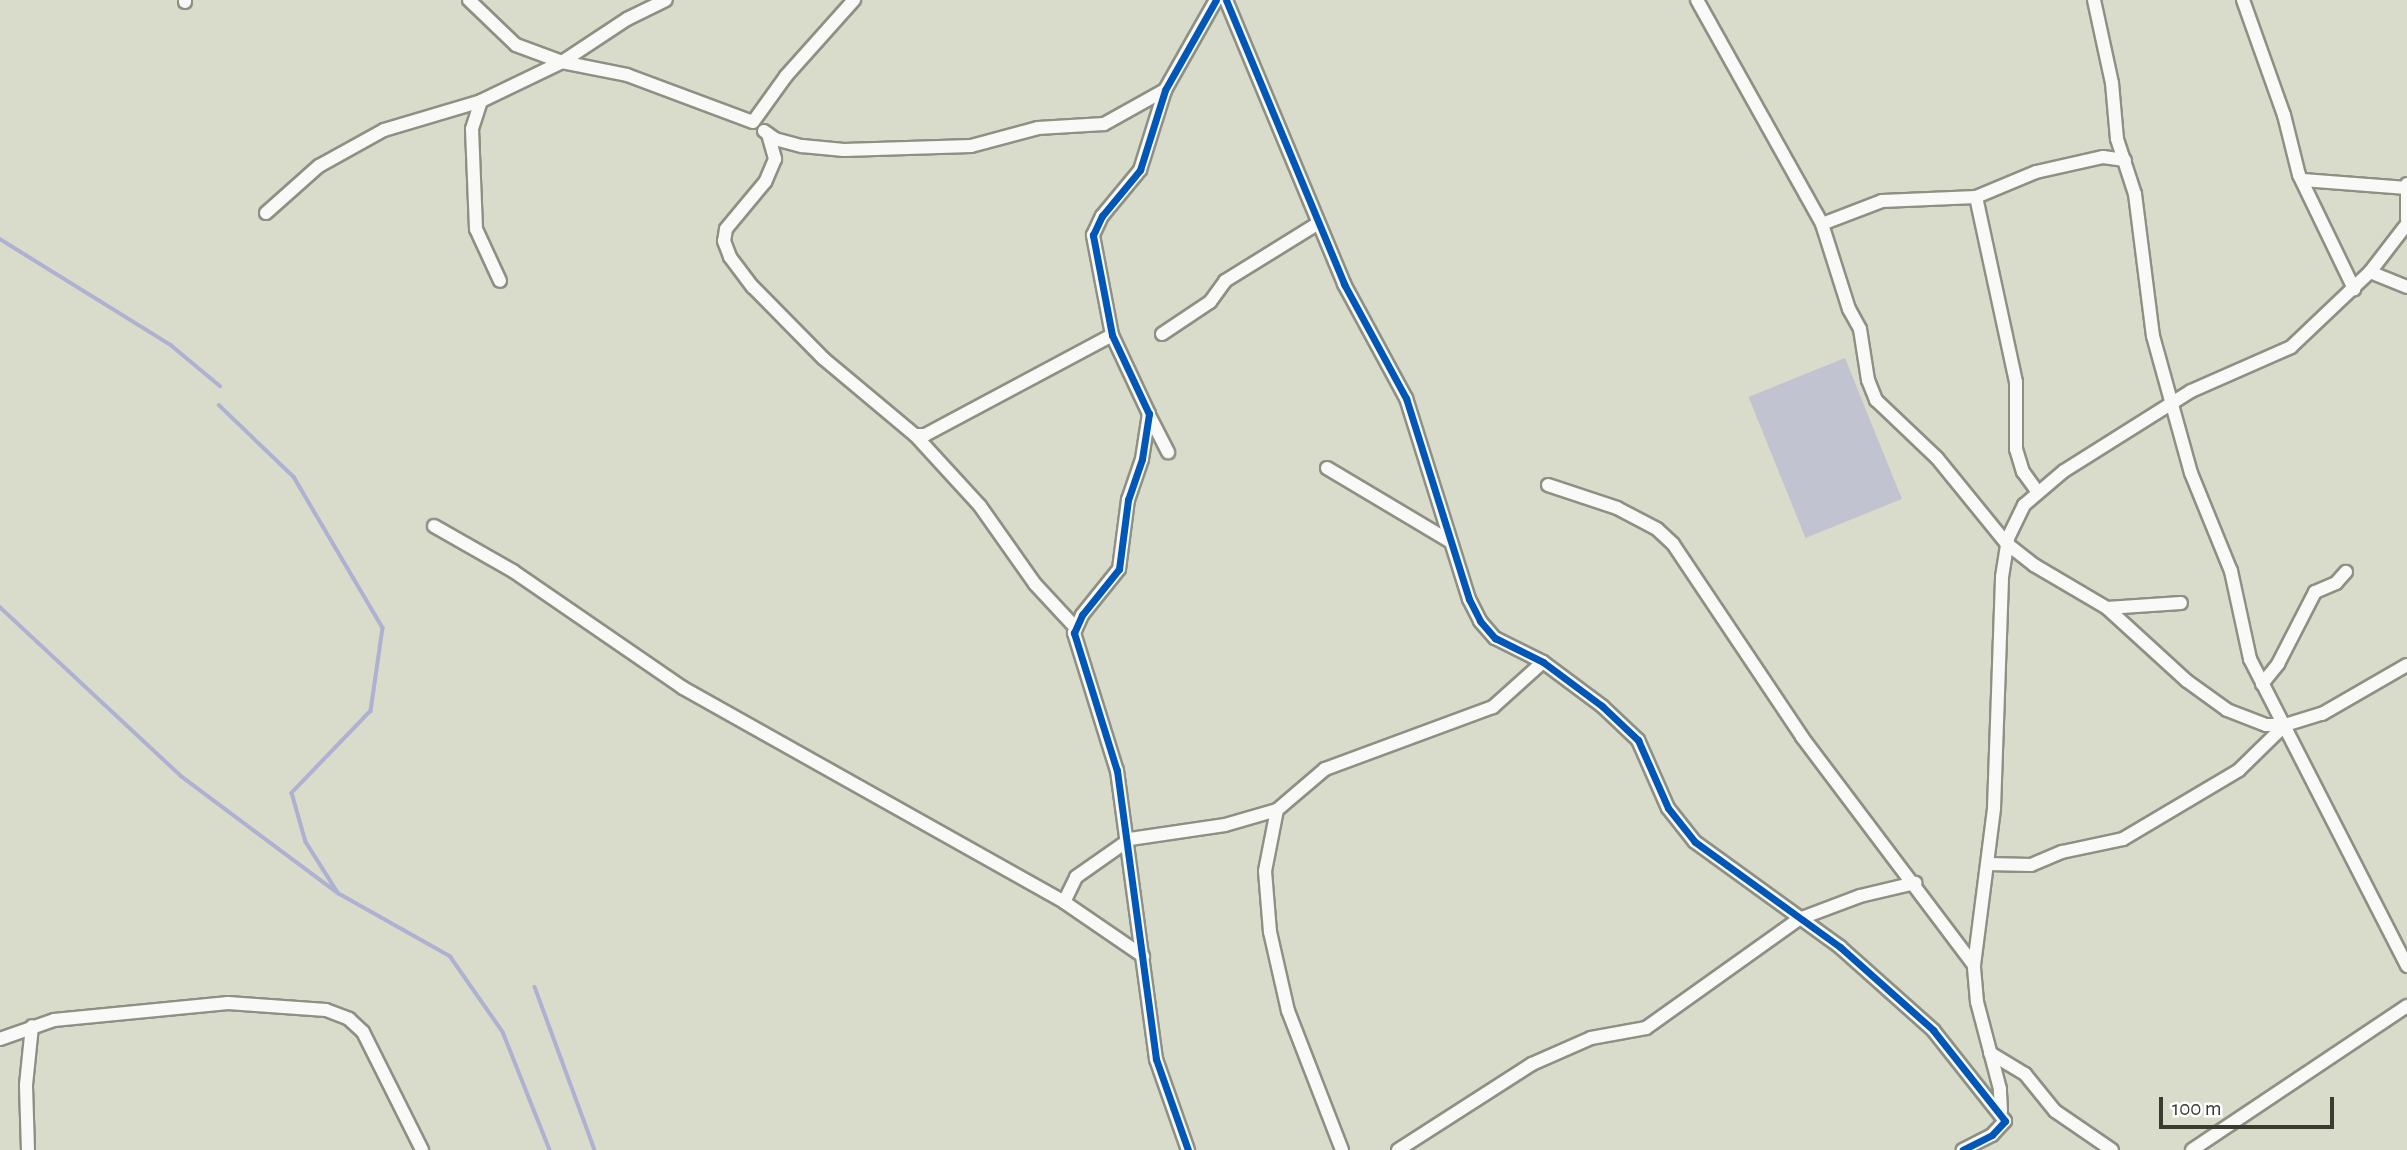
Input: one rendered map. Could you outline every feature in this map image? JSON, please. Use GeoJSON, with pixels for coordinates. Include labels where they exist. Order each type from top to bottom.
{"type":"FeatureCollection","features":[{"type":"Feature","properties":{"kind":"street"},"geometry":{"type":"LineString","coordinates":[[469,0],[516,45],[562,62],[627,75],[753,122],[768,134],[802,146],[844,150],[971,146],[1038,128],[1104,124],[1165,90]]}},
{"type":"Feature","properties":{"kind":"street"},"geometry":{"type":"LineString","coordinates":[[266,213],[319,166],[384,130],[481,101],[562,62],[627,19],[666,0]]}},
{"type":"Feature","properties":{"kind":"street"},"geometry":{"type":"LineString","coordinates":[[753,122],[786,76],[853,0]]}},
{"type":"Feature","properties":{"kind":"street"},"geometry":{"type":"LineString","coordinates":[[1168,452],[1112,335],[1093,235],[1140,170],[1165,90],[1216,0]]}},
{"type":"Feature","properties":{"kind":"street"},"geometry":{"type":"LineString","coordinates":[[1226,0],[1317,224],[1406,398],[1469,599],[1488,632],[1543,662],[1602,706],[1638,740],[1668,808],[1695,842],[1840,947],[1930,1028],[1985,1098],[2001,1111]]}},
{"type":"Feature","properties":{"kind":"street"},"geometry":{"type":"LineString","coordinates":[[2094,0],[2112,83],[2117,139],[2125,160],[2144,253],[2153,337],[2191,472],[2231,571],[2244,641],[2262,684],[2407,966]]}},
{"type":"Feature","properties":{"kind":"street"},"geometry":{"type":"LineString","coordinates":[[2244,0],[2303,180],[2354,289]]}},
{"type":"Feature","properties":{"kind":"street"},"geometry":{"type":"LineString","coordinates":[[1702,3],[1822,224],[1849,309],[1860,329],[1868,380],[1876,400],[1930,451],[2006,543],[2034,565],[2107,608],[2187,681],[2227,710],[2266,725],[2285,725],[2322,714],[2407,664]]}},
{"type":"Feature","properties":{"kind":"street"},"geometry":{"type":"LineString","coordinates":[[481,101],[472,129],[476,229],[500,281]]}},
{"type":"Feature","properties":{"kind":"street"},"geometry":{"type":"LineString","coordinates":[[768,134],[775,159],[765,182],[726,229],[725,247],[753,287],[824,359],[915,435],[980,506],[1035,584],[1075,627],[1076,644],[1117,771],[1130,839],[1156,1059],[1188,1150]]}},
{"type":"Feature","properties":{"kind":"street"},"geometry":{"type":"LineString","coordinates":[[1822,224],[1882,201],[1976,197],[2036,172],[2103,157],[2125,160]]}},
{"type":"Feature","properties":{"kind":"street"},"geometry":{"type":"LineString","coordinates":[[2303,180],[2407,186],[2407,219]]}},
{"type":"Feature","properties":{"kind":"street"},"geometry":{"type":"LineString","coordinates":[[1976,197],[2016,382],[2016,449],[2023,472],[2037,491]]}},
{"type":"Feature","properties":{"kind":"street"},"geometry":{"type":"LineString","coordinates":[[1163,334],[1210,302],[1225,281],[1317,224]]}},
{"type":"Feature","properties":{"kind":"street"},"geometry":{"type":"LineString","coordinates":[[1963,1150],[1992,1135],[2005,1121],[1974,965],[1988,864],[1998,744],[2006,543],[2024,505],[2037,491],[2190,391],[2291,346],[2354,289],[2407,224]]}},
{"type":"Feature","properties":{"kind":"street"},"geometry":{"type":"LineString","coordinates":[[2370,272],[2407,287]]}},
{"type":"Feature","properties":{"kind":"street"},"geometry":{"type":"LineString","coordinates":[[915,435],[925,435],[1112,335]]}},
{"type":"Feature","properties":{"kind":"street"},"geometry":{"type":"LineString","coordinates":[[1075,627],[1119,569],[1128,500],[1142,459],[1149,414]]}},
{"type":"Feature","properties":{"kind":"street"},"geometry":{"type":"LineString","coordinates":[[1327,468],[1451,542]]}},
{"type":"Feature","properties":{"kind":"street"},"geometry":{"type":"LineString","coordinates":[[1548,485],[1617,508],[1664,534],[1802,737],[1915,883],[1974,965]]}},
{"type":"Feature","properties":{"kind":"street"},"geometry":{"type":"LineString","coordinates":[[434,526],[513,571],[682,688],[1064,902],[1143,956]]}},
{"type":"Feature","properties":{"kind":"street"},"geometry":{"type":"LineString","coordinates":[[2262,684],[2278,664],[2315,592],[2336,583],[2346,572]]}},
{"type":"Feature","properties":{"kind":"street"},"geometry":{"type":"LineString","coordinates":[[2107,608],[2182,603]]}},
{"type":"Feature","properties":{"kind":"street"},"geometry":{"type":"LineString","coordinates":[[1064,902],[1076,877],[1130,839],[1225,825],[1277,810],[1315,775],[1340,762],[1419,738],[1493,707],[1543,662]]}},
{"type":"Feature","properties":{"kind":"street"},"geometry":{"type":"LineString","coordinates":[[1988,864],[2031,865],[2062,852],[2123,839],[2239,770],[2285,725]]}},
{"type":"Feature","properties":{"kind":"street"},"geometry":{"type":"LineString","coordinates":[[1277,810],[1265,871],[1270,932],[1288,1011],[1342,1150]]}},
{"type":"Feature","properties":{"kind":"street"},"geometry":{"type":"LineString","coordinates":[[1398,1150],[1532,1063],[1591,1038],[1616,1037],[1646,1028],[1799,919],[1860,896],[1915,883]]}},
{"type":"Feature","properties":{"kind":"street"},"geometry":{"type":"LineString","coordinates":[[0,1039],[54,1020],[228,1003],[326,1010],[349,1019],[363,1032],[422,1150]]}},
{"type":"Feature","properties":{"kind":"street"},"geometry":{"type":"LineString","coordinates":[[2200,1148],[2407,1006]]}},
{"type":"Feature","properties":{"kind":"street"},"geometry":{"type":"LineString","coordinates":[[28,1150],[26,1086],[32,1026]]}},
{"type":"Feature","properties":{"kind":"street"},"geometry":{"type":"LineString","coordinates":[[1990,1053],[2025,1074],[2055,1111],[2112,1150]]}},
{"type":"Feature","properties":{"kind":"shaded area"},"geometry":{"type":"Polygon","coordinates":[[[1845,358],[1902,499],[1806,538],[1749,397],[1845,358]]]}},
{"type":"Feature","properties":{"kind":"waterway"},"geometry":{"type":"LineString","coordinates":[[0,239],[171,345],[220,386]]}},
{"type":"Feature","properties":{"kind":"waterway"},"geometry":{"type":"LineString","coordinates":[[219,405],[294,477],[383,628],[371,711],[292,793],[306,842],[337,891]]}},
{"type":"Feature","properties":{"kind":"waterway"},"geometry":{"type":"LineString","coordinates":[[0,607],[181,776],[338,893],[450,956],[503,1032],[550,1150]]}},
{"type":"Feature","properties":{"kind":"waterway"},"geometry":{"type":"LineString","coordinates":[[535,987],[595,1150]]}},
{"type":"Feature","properties":{"kind":"cycle path"},"geometry":{"type":"LineString","coordinates":[[1188,1150],[1156,1059],[1117,771],[1074,633],[1082,615],[1119,569],[1128,500],[1142,459],[1149,414],[1112,335],[1093,235],[1102,216],[1140,170],[1165,90],[1216,0]]}},
{"type":"Feature","properties":{"kind":"cycle path"},"geometry":{"type":"LineString","coordinates":[[1226,0],[1344,284],[1406,398],[1469,599],[1480,621],[1495,638],[1543,662],[1602,706],[1638,740],[1668,808],[1695,842],[1840,947],[1933,1030],[2005,1121],[1992,1135],[1963,1150]]}}]}
